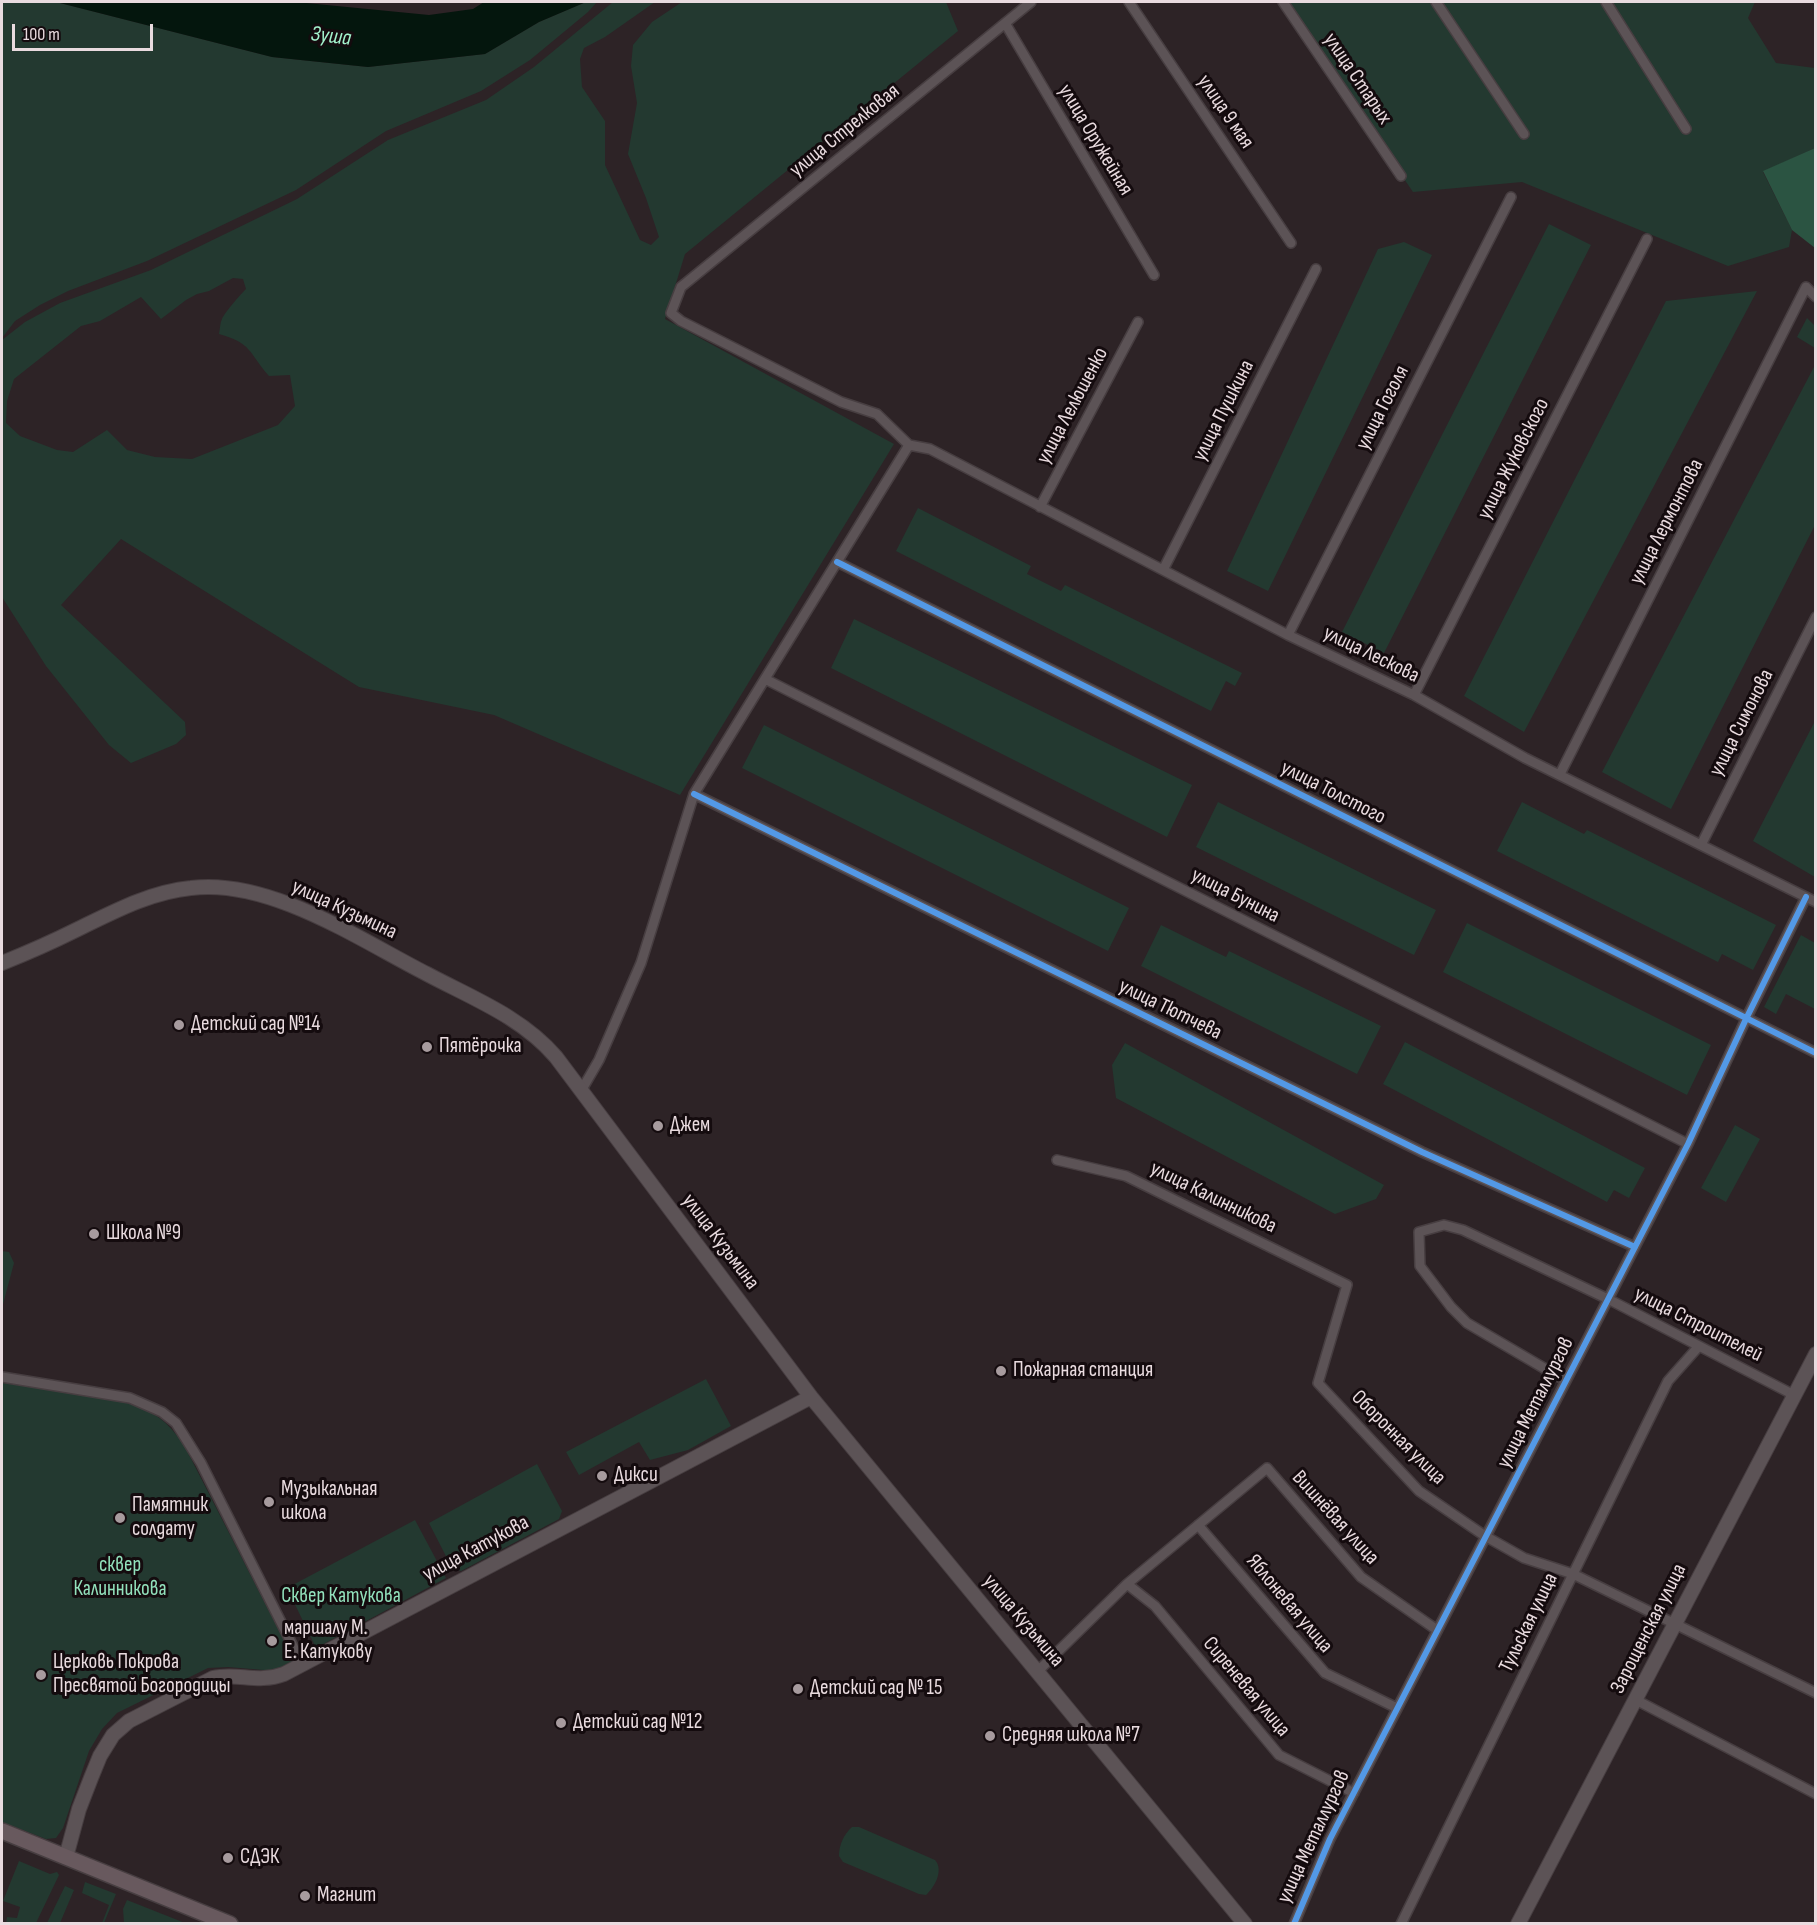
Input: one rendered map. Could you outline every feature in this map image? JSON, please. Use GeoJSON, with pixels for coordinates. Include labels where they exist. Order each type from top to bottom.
{"type":"FeatureCollection","features":[{"type":"Feature","properties":{"kind":"main road","name":"улица Кузьмина"},"geometry":{"type":"LineString","coordinates":[[2,963],[120,909],[169,892],[192,887],[214,887],[253,893],[310,913],[516,1021],[544,1042],[811,1397],[1245,1923]]}},
{"type":"Feature","properties":{"kind":"main road","name":"Зарощенская улица"},"geometry":{"type":"LineString","coordinates":[[1518,1923],[1815,1354]]}},
{"type":"Feature","properties":{"kind":"main road","name":"улица Катукова"},"geometry":{"type":"LineString","coordinates":[[66,1857],[79,1809],[100,1756],[121,1727],[213,1678],[221,1676],[264,1680],[284,1674],[811,1397]]}},
{"type":"Feature","properties":{"kind":"main road"},"geometry":{"type":"LineString","coordinates":[[2,1831],[230,1923]]}},
{"type":"Feature","properties":{"kind":"street","name":"улица Стрелковая"},"geometry":{"type":"LineString","coordinates":[[909,445],[877,414],[840,402],[681,321],[671,313],[681,287],[1031,2]]}},
{"type":"Feature","properties":{"kind":"street","name":"улица 9 мая"},"geometry":{"type":"LineString","coordinates":[[1129,2],[1291,243]]}},
{"type":"Feature","properties":{"kind":"street","name":"улица Старых"},"geometry":{"type":"LineString","coordinates":[[1284,2],[1401,176]]}},
{"type":"Feature","properties":{"kind":"street"},"geometry":{"type":"LineString","coordinates":[[1436,2],[1524,134]]}},
{"type":"Feature","properties":{"kind":"street"},"geometry":{"type":"LineString","coordinates":[[1606,2],[1686,129]]}},
{"type":"Feature","properties":{"kind":"street","name":"улица Оружейная"},"geometry":{"type":"LineString","coordinates":[[1005,23],[1154,275]]}},
{"type":"Feature","properties":{"kind":"street","name":"улица Гоголя"},"geometry":{"type":"LineString","coordinates":[[1288,635],[1511,197]]}},
{"type":"Feature","properties":{"kind":"street","name":"улица Жуковского"},"geometry":{"type":"LineString","coordinates":[[1414,695],[1647,239]]}},
{"type":"Feature","properties":{"kind":"street","name":"улица Пушкина"},"geometry":{"type":"LineString","coordinates":[[1163,570],[1317,269]]}},
{"type":"Feature","properties":{"kind":"street","name":"улица Лермонтова"},"geometry":{"type":"LineString","coordinates":[[1560,774],[1806,287],[1815,297]]}},
{"type":"Feature","properties":{"kind":"street","name":"улица Лелюшенко"},"geometry":{"type":"LineString","coordinates":[[1040,507],[1138,322]]}},
{"type":"Feature","properties":{"kind":"street"},"geometry":{"type":"LineString","coordinates":[[581,1091],[599,1060],[641,963],[694,794],[909,445]]}},
{"type":"Feature","properties":{"kind":"street","name":"улица Лескова"},"geometry":{"type":"LineString","coordinates":[[909,445],[930,449],[1288,635],[1414,695],[1525,758],[1815,902]]}},
{"type":"Feature","properties":{"kind":"street","name":"улица Толстого"},"geometry":{"type":"LineString","coordinates":[[837,562],[1815,1053]]}},
{"type":"Feature","properties":{"kind":"street","name":"улица Симонова"},"geometry":{"type":"LineString","coordinates":[[1701,845],[1815,617]]}},
{"type":"Feature","properties":{"kind":"street","name":"улица Бунина"},"geometry":{"type":"LineString","coordinates":[[765,679],[1688,1144]]}},
{"type":"Feature","properties":{"kind":"street","name":"улица Тютчева"},"geometry":{"type":"LineString","coordinates":[[694,794],[1422,1152],[1635,1247]]}},
{"type":"Feature","properties":{"kind":"street","name":"улица Металлургов"},"geometry":{"type":"LineString","coordinates":[[1294,1923],[1330,1839],[1688,1144],[1806,897]]}},
{"type":"Feature","properties":{"kind":"street","name":"улица Калинникова"},"geometry":{"type":"LineString","coordinates":[[1057,1160],[1126,1176],[1347,1285]]}},
{"type":"Feature","properties":{"kind":"street","name":"улица Строителей"},"geometry":{"type":"LineString","coordinates":[[1566,1381],[1467,1323],[1450,1307],[1420,1266],[1419,1232],[1444,1225],[1463,1230],[1608,1299],[1794,1395]]}},
{"type":"Feature","properties":{"kind":"street","name":"Оборонная улица"},"geometry":{"type":"LineString","coordinates":[[1347,1285],[1318,1383],[1419,1491],[1485,1536],[1524,1558],[1573,1574],[1815,1693]]}},
{"type":"Feature","properties":{"kind":"street","name":"Тульская улица"},"geometry":{"type":"LineString","coordinates":[[1401,1923],[1668,1381],[1699,1346]]}},
{"type":"Feature","properties":{"kind":"street"},"geometry":{"type":"LineString","coordinates":[[2,1377],[130,1398],[162,1412],[176,1423],[201,1463],[302,1664]]}},
{"type":"Feature","properties":{"kind":"street","name":"Вишнёвая улица"},"geometry":{"type":"LineString","coordinates":[[1198,1525],[1267,1468],[1361,1577],[1437,1630]]}},
{"type":"Feature","properties":{"kind":"street"},"geometry":{"type":"LineString","coordinates":[[1038,1671],[1127,1584],[1198,1525]]}},
{"type":"Feature","properties":{"kind":"street","name":"Яблоневая улица"},"geometry":{"type":"LineString","coordinates":[[1198,1525],[1324,1673],[1397,1708]]}},
{"type":"Feature","properties":{"kind":"street","name":"Сиреневая улица"},"geometry":{"type":"LineString","coordinates":[[1127,1584],[1155,1606],[1279,1755],[1354,1793]]}},
{"type":"Feature","properties":{"kind":"street"},"geometry":{"type":"LineString","coordinates":[[1636,1700],[1815,1794]]}},
{"type":"Feature","properties":{"kind":"green space"},"geometry":{"type":"Polygon","coordinates":[[[2,2],[56,2],[272,57],[368,67],[485,54],[539,22],[586,2],[597,2],[530,60],[481,91],[386,131],[296,190],[147,261],[68,291],[40,305],[15,321],[2,338],[2,2]]]}},
{"type":"Feature","properties":{"kind":"green space"},"geometry":{"type":"Polygon","coordinates":[[[613,2],[655,2],[605,37],[584,48],[580,59],[582,87],[605,121],[605,165],[640,240],[651,245],[659,237],[628,154],[637,103],[631,66],[633,45],[652,22],[682,2],[946,2],[958,31],[685,254],[665,319],[894,444],[680,795],[494,715],[359,687],[121,539],[61,605],[185,722],[186,735],[176,744],[131,763],[109,745],[46,666],[2,597],[2,340],[25,322],[60,303],[151,270],[297,199],[388,140],[486,100],[534,67],[613,2]],[[233,278],[209,291],[197,294],[161,319],[141,297],[100,321],[81,326],[14,379],[7,401],[6,423],[20,436],[57,450],[73,452],[107,430],[127,450],[155,457],[192,459],[278,425],[295,406],[290,375],[269,376],[244,345],[219,334],[224,316],[246,289],[243,279],[233,278]]]}},
{"type":"Feature","properties":{"kind":"green space"},"geometry":{"type":"Polygon","coordinates":[[[1283,2],[1755,2],[1748,18],[1776,63],[1815,68],[1815,148],[1763,172],[1792,230],[1789,247],[1728,266],[1522,182],[1413,192],[1283,2]]]}},
{"type":"Feature","properties":{"kind":"green space"},"geometry":{"type":"Polygon","coordinates":[[[1815,148],[1815,248],[1792,230],[1763,171],[1815,148]]]}},
{"type":"Feature","properties":{"kind":"green space"},"geometry":{"type":"Polygon","coordinates":[[[1549,224],[1591,245],[1384,653],[1342,632],[1549,224]]]}},
{"type":"Feature","properties":{"kind":"green space"},"geometry":{"type":"Polygon","coordinates":[[[1404,242],[1432,255],[1268,591],[1227,571],[1378,249],[1404,242]]]}},
{"type":"Feature","properties":{"kind":"green space"},"geometry":{"type":"Polygon","coordinates":[[[1757,291],[1524,732],[1464,696],[1666,301],[1757,291]]]}},
{"type":"Feature","properties":{"kind":"green space"},"geometry":{"type":"Polygon","coordinates":[[[1807,318],[1815,326],[1815,348],[1797,337],[1807,318]]]}},
{"type":"Feature","properties":{"kind":"green space"},"geometry":{"type":"Polygon","coordinates":[[[1815,365],[1815,525],[1671,809],[1602,772],[1815,365]]]}},
{"type":"Feature","properties":{"kind":"green space"},"geometry":{"type":"Polygon","coordinates":[[[918,508],[1031,566],[1027,574],[1061,591],[1065,585],[1242,673],[1235,686],[1226,681],[1211,711],[896,551],[918,508]]]}},
{"type":"Feature","properties":{"kind":"green space"},"geometry":{"type":"Polygon","coordinates":[[[854,619],[1192,785],[1167,837],[831,668],[854,619]]]}},
{"type":"Feature","properties":{"kind":"green space"},"geometry":{"type":"Polygon","coordinates":[[[1815,721],[1815,877],[1753,841],[1815,721]]]}},
{"type":"Feature","properties":{"kind":"green space"},"geometry":{"type":"Polygon","coordinates":[[[764,725],[1129,908],[1108,951],[742,768],[764,725]]]}},
{"type":"Feature","properties":{"kind":"green space"},"geometry":{"type":"Polygon","coordinates":[[[1218,802],[1436,910],[1414,955],[1196,847],[1218,802]]]}},
{"type":"Feature","properties":{"kind":"green space"},"geometry":{"type":"Polygon","coordinates":[[[1522,802],[1584,834],[1587,830],[1776,925],[1753,970],[1722,954],[1718,962],[1497,851],[1522,802]]]}},
{"type":"Feature","properties":{"kind":"green space"},"geometry":{"type":"Polygon","coordinates":[[[1467,923],[1711,1045],[1687,1095],[1443,972],[1467,923]]]}},
{"type":"Feature","properties":{"kind":"green space"},"geometry":{"type":"Polygon","coordinates":[[[1161,925],[1226,957],[1229,951],[1381,1026],[1357,1074],[1141,966],[1161,925]]]}},
{"type":"Feature","properties":{"kind":"green space"},"geometry":{"type":"Polygon","coordinates":[[[1801,935],[1815,943],[1815,1009],[1786,994],[1776,1014],[1764,1007],[1801,935]]]}},
{"type":"Feature","properties":{"kind":"green space"},"geometry":{"type":"Polygon","coordinates":[[[1405,1042],[1645,1168],[1629,1198],[1614,1190],[1607,1202],[1383,1084],[1405,1042]]]}},
{"type":"Feature","properties":{"kind":"green space"},"geometry":{"type":"Polygon","coordinates":[[[1125,1043],[1384,1185],[1376,1199],[1335,1214],[1116,1098],[1112,1065],[1125,1043]]]}},
{"type":"Feature","properties":{"kind":"green space"},"geometry":{"type":"Polygon","coordinates":[[[1735,1125],[1760,1139],[1726,1202],[1701,1188],[1735,1125]]]}},
{"type":"Feature","properties":{"kind":"green space"},"geometry":{"type":"Polygon","coordinates":[[[2,1251],[9,1252],[14,1263],[2,1308],[2,1251]]]}},
{"type":"Feature","properties":{"kind":"green space"},"geometry":{"type":"Polygon","coordinates":[[[706,1379],[731,1426],[688,1450],[650,1460],[639,1442],[579,1475],[566,1452],[706,1379]]]}},
{"type":"Feature","properties":{"kind":"green space","name":"сквер Калинникова"},"geometry":{"type":"Polygon","coordinates":[[[2,1383],[80,1393],[120,1401],[153,1414],[166,1423],[183,1443],[295,1662],[276,1671],[228,1667],[208,1668],[117,1713],[102,1729],[89,1751],[63,1828],[56,1838],[46,1839],[2,1822],[2,1383]]]}},
{"type":"Feature","properties":{"kind":"green space"},"geometry":{"type":"Polygon","coordinates":[[[537,1464],[562,1511],[559,1519],[461,1571],[452,1568],[429,1523],[537,1464]]]}},
{"type":"Feature","properties":{"kind":"green space","name":"Сквер Катукова"},"geometry":{"type":"Polygon","coordinates":[[[415,1520],[446,1578],[316,1648],[287,1588],[415,1520]]]}},
{"type":"Feature","properties":{"kind":"green space"},"geometry":{"type":"Polygon","coordinates":[[[852,1827],[859,1827],[935,1860],[939,1869],[935,1883],[929,1892],[926,1895],[919,1894],[843,1862],[839,1856],[840,1848],[844,1836],[852,1827]]]}},
{"type":"Feature","properties":{"kind":"green space"},"geometry":{"type":"Polygon","coordinates":[[[19,1861],[50,1874],[57,1872],[59,1875],[36,1923],[6,1923],[7,1917],[17,1918],[20,1907],[3,1901],[19,1861]]]}},
{"type":"Feature","properties":{"kind":"green space"},"geometry":{"type":"Polygon","coordinates":[[[85,1882],[116,1894],[104,1923],[102,1923],[109,1905],[82,1893],[85,1882]]]}},
{"type":"Feature","properties":{"kind":"green space"},"geometry":{"type":"Polygon","coordinates":[[[65,1886],[74,1890],[60,1923],[47,1923],[65,1886]]]}},
{"type":"Feature","properties":{"kind":"green space"},"geometry":{"type":"Polygon","coordinates":[[[127,1900],[185,1923],[124,1923],[123,1909],[127,1900]]]}},
{"type":"Feature","properties":{"kind":"water","name":"Зуша"},"geometry":{"type":"Polygon","coordinates":[[[56,2],[296,2],[429,15],[473,9],[484,2],[586,2],[539,22],[485,54],[368,67],[272,57],[56,2]]]}},
{"type":"Feature","properties":{"kind":"cycle path"},"geometry":{"type":"LineString","coordinates":[[837,562],[1816,1053]]}},
{"type":"Feature","properties":{"kind":"cycle path"},"geometry":{"type":"LineString","coordinates":[[694,794],[1422,1152],[1635,1247]]}},
{"type":"Feature","properties":{"kind":"cycle path"},"geometry":{"type":"LineString","coordinates":[[1294,1924],[1330,1839],[1688,1144],[1806,897]]}},
{"type":"Feature","properties":{"kind":"place","name":"Детский сад №14"},"geometry":{"type":"Point","coordinates":[179,1025]}},
{"type":"Feature","properties":{"kind":"place","name":"Пятёрочка"},"geometry":{"type":"Point","coordinates":[427,1047]}},
{"type":"Feature","properties":{"kind":"place","name":"Джем"},"geometry":{"type":"Point","coordinates":[658,1126]}},
{"type":"Feature","properties":{"kind":"place","name":"Школа №9"},"geometry":{"type":"Point","coordinates":[94,1234]}},
{"type":"Feature","properties":{"kind":"place","name":"Пожарная станция"},"geometry":{"type":"Point","coordinates":[1001,1371]}},
{"type":"Feature","properties":{"kind":"place","name":"Дикси"},"geometry":{"type":"Point","coordinates":[602,1476]}},
{"type":"Feature","properties":{"kind":"place","name":"Музыкальная школа"},"geometry":{"type":"Point","coordinates":[269,1502]}},
{"type":"Feature","properties":{"kind":"place","name":"Памятник солдату"},"geometry":{"type":"Point","coordinates":[120,1518]}},
{"type":"Feature","properties":{"kind":"place","name":"маршалу М. Е. Катукову"},"geometry":{"type":"Point","coordinates":[272,1641]}},
{"type":"Feature","properties":{"kind":"place","name":"Церковь Покрова Пресвятой Богородицы"},"geometry":{"type":"Point","coordinates":[41,1675]}},
{"type":"Feature","properties":{"kind":"place","name":"Детский сад № 15"},"geometry":{"type":"Point","coordinates":[798,1689]}},
{"type":"Feature","properties":{"kind":"place","name":"Детский сад №12"},"geometry":{"type":"Point","coordinates":[561,1723]}},
{"type":"Feature","properties":{"kind":"place","name":"Средняя школа №7"},"geometry":{"type":"Point","coordinates":[990,1736]}},
{"type":"Feature","properties":{"kind":"place","name":"СДЭК"},"geometry":{"type":"Point","coordinates":[228,1858]}},
{"type":"Feature","properties":{"kind":"place","name":"Магнит"},"geometry":{"type":"Point","coordinates":[305,1896]}}]}
